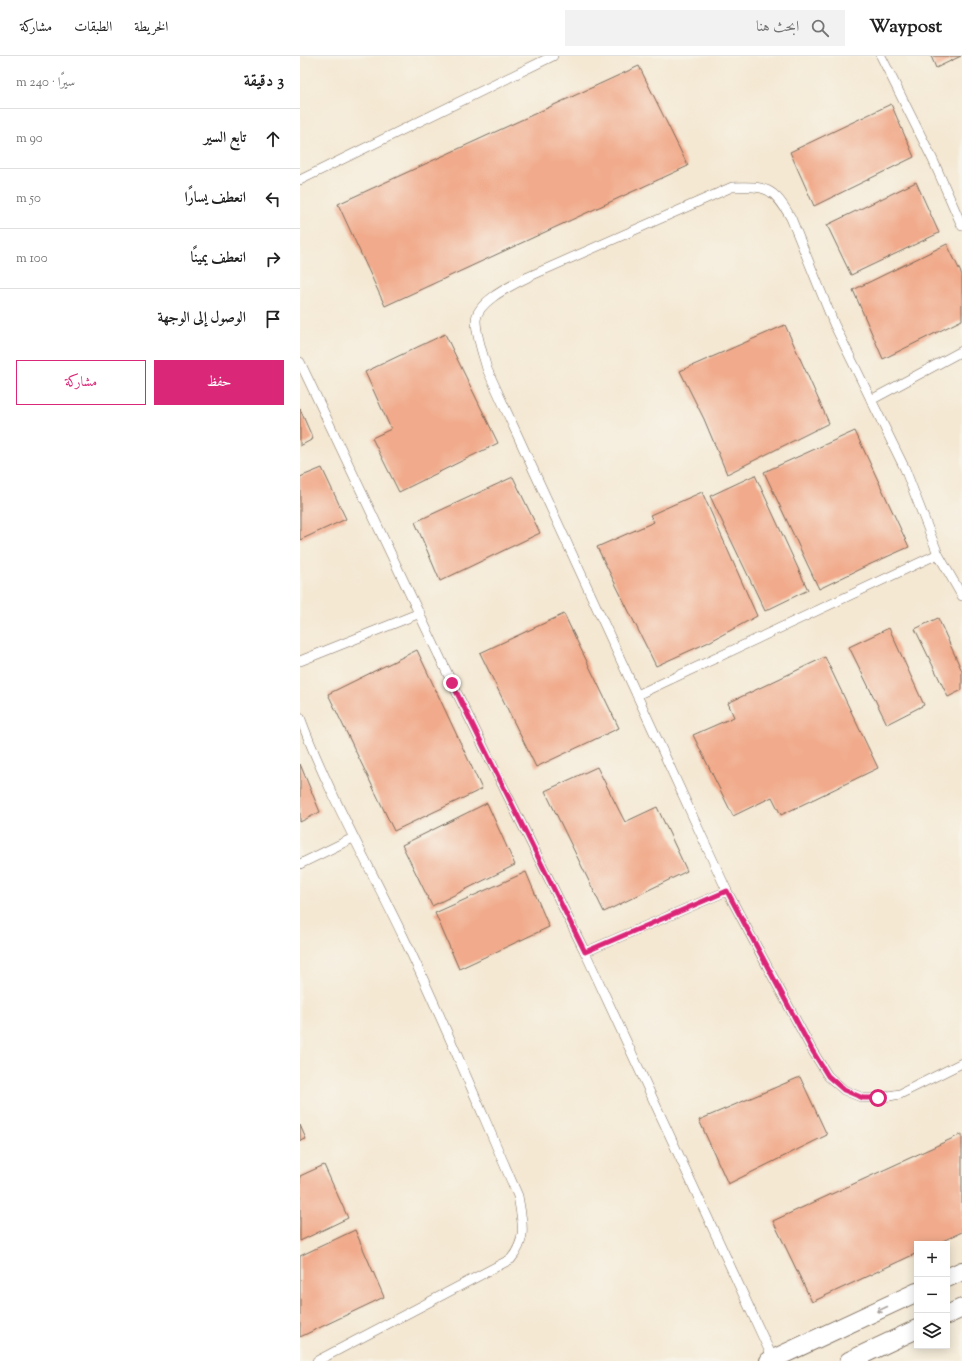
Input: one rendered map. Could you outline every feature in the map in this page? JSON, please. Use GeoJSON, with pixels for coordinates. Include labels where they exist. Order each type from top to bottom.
{"type":"FeatureCollection","features":[{"type":"Feature","properties":{"kind":"street"},"geometry":{"type":"LineString","coordinates":[[949,1277],[962,1271]]}},
{"type":"Feature","properties":{"kind":"street"},"geometry":{"type":"LineString","coordinates":[[772,1360],[914,1293]]}},
{"type":"Feature","properties":{"kind":"street"},"geometry":{"type":"LineString","coordinates":[[950,1314],[962,1308]]}},
{"type":"Feature","properties":{"kind":"street"},"geometry":{"type":"LineString","coordinates":[[849,1361],[914,1330]]}},
{"type":"Feature","properties":{"kind":"lane"},"geometry":{"type":"LineString","coordinates":[[300,180],[553,56]]}},
{"type":"Feature","properties":{"kind":"lane"},"geometry":{"type":"LineString","coordinates":[[881,56],[933,160],[962,226]]}},
{"type":"Feature","properties":{"kind":"lane"},"geometry":{"type":"LineString","coordinates":[[962,596],[938,554],[905,469],[834,324],[791,218],[781,201],[768,190],[758,187],[732,187],[528,277],[496,295],[481,308],[476,319],[487,369],[727,891],[812,1050],[828,1076],[844,1090],[863,1098],[878,1098],[900,1094],[962,1063]]}},
{"type":"Feature","properties":{"kind":"lane"},"geometry":{"type":"LineString","coordinates":[[871,400],[962,351]]}},
{"type":"Feature","properties":{"kind":"lane"},"geometry":{"type":"LineString","coordinates":[[300,362],[452,683],[585,952],[772,1360]]}},
{"type":"Feature","properties":{"kind":"lane"},"geometry":{"type":"LineString","coordinates":[[637,695],[938,554]]}},
{"type":"Feature","properties":{"kind":"lane"},"geometry":{"type":"LineString","coordinates":[[300,661],[420,613]]}},
{"type":"Feature","properties":{"kind":"lane"},"geometry":{"type":"LineString","coordinates":[[300,717],[309,741],[353,838],[403,936],[518,1196],[523,1229],[519,1249],[511,1259],[317,1361]]}},
{"type":"Feature","properties":{"kind":"lane"},"geometry":{"type":"LineString","coordinates":[[300,864],[353,838]]}},
{"type":"Feature","properties":{"kind":"lane"},"geometry":{"type":"LineString","coordinates":[[585,952],[727,891]]}},
{"type":"Feature","properties":{"kind":"building"},"geometry":{"type":"Polygon","coordinates":[[[931,56],[961,56],[936,68],[931,56]]]}},
{"type":"Feature","properties":{"kind":"building"},"geometry":{"type":"Polygon","coordinates":[[[639,66],[688,166],[385,306],[338,204],[639,66]]]}},
{"type":"Feature","properties":{"kind":"building"},"geometry":{"type":"Polygon","coordinates":[[[891,104],[914,157],[814,206],[790,152],[891,104]]]}},
{"type":"Feature","properties":{"kind":"building"},"geometry":{"type":"Polygon","coordinates":[[[916,182],[939,233],[851,275],[827,225],[916,182]]]}},
{"type":"Feature","properties":{"kind":"building"},"geometry":{"type":"Polygon","coordinates":[[[947,244],[962,275],[962,320],[883,359],[853,290],[947,244]]]}},
{"type":"Feature","properties":{"kind":"building"},"geometry":{"type":"Polygon","coordinates":[[[785,325],[829,423],[727,474],[704,419],[680,371],[785,325]]]}},
{"type":"Feature","properties":{"kind":"building"},"geometry":{"type":"Polygon","coordinates":[[[445,334],[498,443],[399,492],[372,438],[391,429],[365,372],[445,334]]]}},
{"type":"Feature","properties":{"kind":"building"},"geometry":{"type":"Polygon","coordinates":[[[300,409],[313,439],[300,446],[300,409]]]}},
{"type":"Feature","properties":{"kind":"building"},"geometry":{"type":"Polygon","coordinates":[[[855,431],[909,547],[819,589],[764,472],[855,431]]]}},
{"type":"Feature","properties":{"kind":"building"},"geometry":{"type":"Polygon","coordinates":[[[322,468],[346,519],[300,540],[300,477],[322,468]]]}},
{"type":"Feature","properties":{"kind":"building"},"geometry":{"type":"Polygon","coordinates":[[[755,475],[808,590],[765,611],[710,496],[755,475]]]}},
{"type":"Feature","properties":{"kind":"building"},"geometry":{"type":"Polygon","coordinates":[[[513,477],[540,533],[440,581],[415,522],[513,477]]]}},
{"type":"Feature","properties":{"kind":"building"},"geometry":{"type":"Polygon","coordinates":[[[702,492],[757,616],[709,642],[656,666],[597,547],[654,522],[650,515],[702,492]]]}},
{"type":"Feature","properties":{"kind":"building"},"geometry":{"type":"Polygon","coordinates":[[[564,614],[619,728],[536,767],[480,653],[564,614]]]}},
{"type":"Feature","properties":{"kind":"building"},"geometry":{"type":"Polygon","coordinates":[[[938,618],[962,671],[962,690],[948,697],[915,629],[938,618]]]}},
{"type":"Feature","properties":{"kind":"building"},"geometry":{"type":"Polygon","coordinates":[[[889,628],[924,705],[887,724],[849,647],[889,628]]]}},
{"type":"Feature","properties":{"kind":"building"},"geometry":{"type":"Polygon","coordinates":[[[417,650],[482,789],[394,831],[328,694],[417,650]]]}},
{"type":"Feature","properties":{"kind":"building"},"geometry":{"type":"Polygon","coordinates":[[[825,657],[878,768],[781,815],[772,797],[733,816],[693,735],[734,717],[728,703],[825,657]]]}},
{"type":"Feature","properties":{"kind":"building"},"geometry":{"type":"Polygon","coordinates":[[[300,764],[320,812],[300,822],[300,764]]]}},
{"type":"Feature","properties":{"kind":"building"},"geometry":{"type":"Polygon","coordinates":[[[597,767],[625,822],[657,807],[687,871],[604,912],[545,791],[597,767]]]}},
{"type":"Feature","properties":{"kind":"building"},"geometry":{"type":"Polygon","coordinates":[[[487,803],[515,865],[432,906],[402,845],[487,803]]]}},
{"type":"Feature","properties":{"kind":"building"},"geometry":{"type":"Polygon","coordinates":[[[526,872],[549,927],[459,969],[435,913],[526,872]]]}},
{"type":"Feature","properties":{"kind":"building"},"geometry":{"type":"Polygon","coordinates":[[[800,1077],[827,1135],[728,1184],[699,1120],[800,1077]]]}},
{"type":"Feature","properties":{"kind":"building"},"geometry":{"type":"Polygon","coordinates":[[[300,1125],[306,1139],[300,1141],[300,1125]]]}},
{"type":"Feature","properties":{"kind":"building"},"geometry":{"type":"Polygon","coordinates":[[[962,1134],[962,1232],[942,1241],[914,1241],[914,1254],[812,1302],[773,1221],[962,1134]]]}},
{"type":"Feature","properties":{"kind":"building"},"geometry":{"type":"Polygon","coordinates":[[[324,1165],[348,1218],[300,1241],[300,1176],[324,1165]]]}},
{"type":"Feature","properties":{"kind":"building"},"geometry":{"type":"Polygon","coordinates":[[[355,1230],[384,1297],[300,1337],[300,1256],[355,1230]]]}},
{"type":"Feature","properties":{"kind":"route"},"geometry":{"type":"LineString","coordinates":[[452,683],[585,952],[727,891],[812,1050],[828,1076],[844,1090],[863,1098],[878,1098]]}}]}
